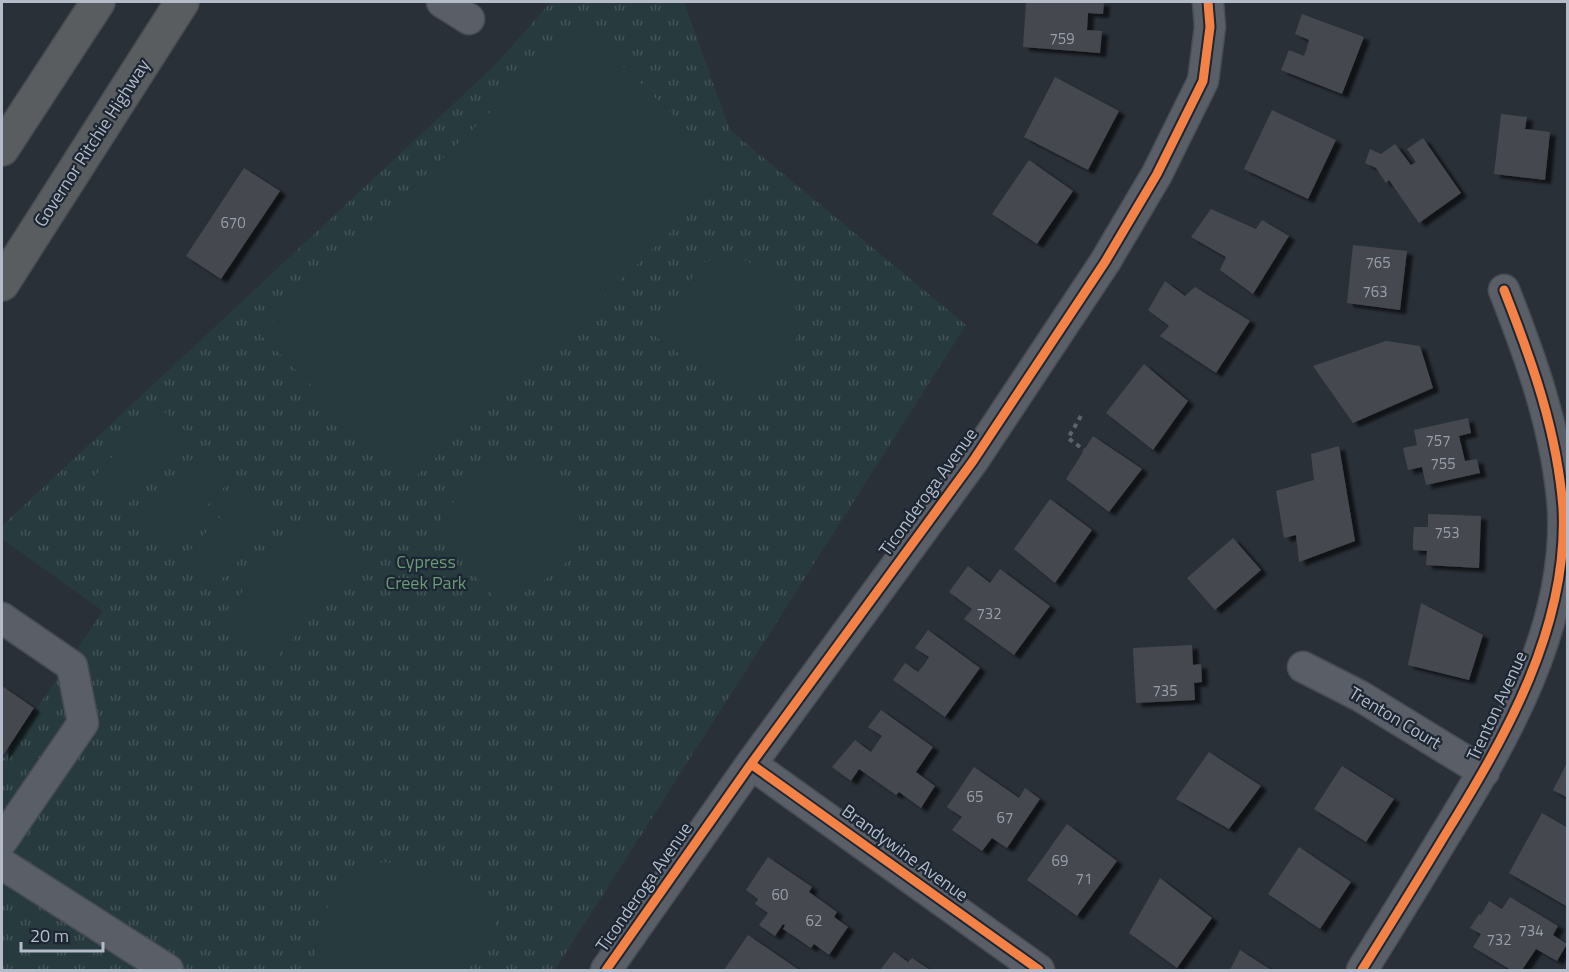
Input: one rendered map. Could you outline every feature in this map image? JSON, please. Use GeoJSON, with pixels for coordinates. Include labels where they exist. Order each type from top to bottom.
{"type":"FeatureCollection","features":[{"type":"Feature","properties":{"kind":"highway"},"geometry":{"type":"LineString","coordinates":[[2,149],[98,2]]}},
{"type":"Feature","properties":{"kind":"highway","name":"Governor Ritchie Highway"},"geometry":{"type":"LineString","coordinates":[[2,284],[182,2]]}},
{"type":"Feature","properties":{"kind":"street"},"geometry":{"type":"LineString","coordinates":[[442,2],[469,20]]}},
{"type":"Feature","properties":{"kind":"street","name":"Ticonderoga Avenue"},"geometry":{"type":"LineString","coordinates":[[606,970],[751,764],[973,461],[1106,262],[1157,174],[1203,81],[1210,27],[1208,2]]}},
{"type":"Feature","properties":{"kind":"street","name":"Trenton Avenue"},"geometry":{"type":"LineString","coordinates":[[1362,970],[1484,772],[1531,683],[1559,586],[1564,524],[1555,441],[1542,391],[1504,290]]}},
{"type":"Feature","properties":{"kind":"street"},"geometry":{"type":"LineString","coordinates":[[2,618],[72,666],[83,723],[2,841]]}},
{"type":"Feature","properties":{"kind":"street","name":"Trenton Court"},"geometry":{"type":"LineString","coordinates":[[1303,667],[1360,696],[1484,772]]}},
{"type":"Feature","properties":{"kind":"street","name":"Brandywine Avenue"},"geometry":{"type":"LineString","coordinates":[[751,764],[1039,970]]}},
{"type":"Feature","properties":{"kind":"street"},"geometry":{"type":"LineString","coordinates":[[2,864],[168,970]]}},
{"type":"Feature","properties":{"kind":"path"},"geometry":{"type":"LineString","coordinates":[[1082,416],[1068,438],[1084,450]]}},
{"type":"Feature","properties":{"kind":"green space","name":"Cypress Creek Park"},"geometry":{"type":"Polygon","coordinates":[[[551,2],[684,2],[730,130],[966,325],[555,970],[2,970],[2,760],[103,611],[2,539],[2,526],[494,66],[551,2]]]}},
{"type":"Feature","properties":{"kind":"green space"},"geometry":{"type":"Polygon","coordinates":[[[581,25],[732,173],[409,483],[260,334],[581,25]]]}},
{"type":"Feature","properties":{"kind":"green space"},"geometry":{"type":"Polygon","coordinates":[[[731,254],[759,267],[790,289],[798,316],[795,350],[763,388],[728,389],[651,333],[704,262],[731,254]]]}},
{"type":"Feature","properties":{"kind":"green space"},"geometry":{"type":"Polygon","coordinates":[[[158,406],[190,435],[124,508],[92,479],[158,406]]]}},
{"type":"Feature","properties":{"kind":"green space"},"geometry":{"type":"Polygon","coordinates":[[[203,447],[234,476],[168,549],[137,520],[203,447]]]}},
{"type":"Feature","properties":{"kind":"green space"},"geometry":{"type":"Polygon","coordinates":[[[503,455],[508,463],[529,464],[550,477],[575,507],[582,530],[575,551],[561,567],[515,598],[512,592],[500,604],[439,536],[442,513],[503,455]]]}},
{"type":"Feature","properties":{"kind":"green space"},"geometry":{"type":"Polygon","coordinates":[[[246,489],[277,517],[212,590],[180,561],[246,489]]]}},
{"type":"Feature","properties":{"kind":"green space"},"geometry":{"type":"Polygon","coordinates":[[[307,514],[360,562],[270,665],[222,616],[307,514]]]}},
{"type":"Feature","properties":{"kind":"green space"},"geometry":{"type":"Polygon","coordinates":[[[383,862],[406,864],[454,878],[473,892],[496,922],[463,970],[314,970],[319,932],[330,904],[338,892],[350,882],[383,862]]]}},
{"type":"Feature","properties":{"kind":"building"},"geometry":{"type":"Polygon","coordinates":[[[1026,2],[1104,2],[1103,14],[1088,13],[1087,30],[1102,31],[1100,53],[1023,47],[1026,2]]]}},
{"type":"Feature","properties":{"kind":"building"},"geometry":{"type":"Polygon","coordinates":[[[1302,14],[1364,37],[1342,94],[1281,70],[1289,50],[1304,56],[1307,48],[1309,40],[1295,34],[1302,14]]]}},
{"type":"Feature","properties":{"kind":"building"},"geometry":{"type":"Polygon","coordinates":[[[1055,77],[1119,111],[1088,170],[1024,137],[1055,77]]]}},
{"type":"Feature","properties":{"kind":"building"},"geometry":{"type":"Polygon","coordinates":[[[1272,110],[1336,140],[1308,199],[1244,169],[1272,110]]]}},
{"type":"Feature","properties":{"kind":"building"},"geometry":{"type":"Polygon","coordinates":[[[1501,114],[1527,117],[1525,129],[1550,132],[1545,180],[1494,174],[1501,114]]]}},
{"type":"Feature","properties":{"kind":"building"},"geometry":{"type":"Polygon","coordinates":[[[1423,138],[1461,193],[1419,223],[1389,180],[1386,183],[1376,168],[1365,163],[1370,149],[1381,154],[1395,144],[1411,165],[1416,162],[1407,149],[1423,138]]]}},
{"type":"Feature","properties":{"kind":"building"},"geometry":{"type":"Polygon","coordinates":[[[1029,160],[1073,191],[1037,244],[992,214],[1029,160]]]}},
{"type":"Feature","properties":{"kind":"building"},"geometry":{"type":"Polygon","coordinates":[[[244,168],[280,191],[221,279],[186,256],[244,168]]]}},
{"type":"Feature","properties":{"kind":"building"},"geometry":{"type":"Polygon","coordinates":[[[1211,209],[1256,229],[1262,220],[1289,236],[1253,294],[1220,270],[1226,257],[1191,237],[1211,209]]]}},
{"type":"Feature","properties":{"kind":"building"},"geometry":{"type":"Polygon","coordinates":[[[1353,245],[1407,251],[1400,310],[1347,303],[1353,245]]]}},
{"type":"Feature","properties":{"kind":"building"},"geometry":{"type":"Polygon","coordinates":[[[1165,281],[1185,296],[1195,287],[1250,321],[1216,373],[1160,336],[1169,326],[1148,310],[1165,281]]]}},
{"type":"Feature","properties":{"kind":"building"},"geometry":{"type":"Polygon","coordinates":[[[1386,341],[1420,346],[1433,388],[1353,423],[1313,366],[1386,341]]]}},
{"type":"Feature","properties":{"kind":"building"},"geometry":{"type":"Polygon","coordinates":[[[1144,364],[1188,401],[1153,450],[1106,413],[1144,364]]]}},
{"type":"Feature","properties":{"kind":"building"},"geometry":{"type":"Polygon","coordinates":[[[1468,418],[1471,433],[1459,436],[1465,461],[1477,459],[1480,473],[1426,485],[1422,467],[1408,470],[1403,448],[1417,445],[1414,430],[1468,418]]]}},
{"type":"Feature","properties":{"kind":"building"},"geometry":{"type":"Polygon","coordinates":[[[1093,436],[1142,469],[1109,512],[1066,479],[1093,436]]]}},
{"type":"Feature","properties":{"kind":"building"},"geometry":{"type":"Polygon","coordinates":[[[1339,446],[1355,541],[1299,562],[1296,535],[1284,538],[1276,491],[1314,480],[1311,454],[1339,446]]]}},
{"type":"Feature","properties":{"kind":"building"},"geometry":{"type":"Polygon","coordinates":[[[1050,499],[1092,530],[1055,583],[1014,549],[1050,499]]]}},
{"type":"Feature","properties":{"kind":"building"},"geometry":{"type":"Polygon","coordinates":[[[1428,514],[1481,516],[1479,568],[1426,565],[1427,551],[1413,550],[1413,539],[1414,527],[1428,527],[1428,514]]]}},
{"type":"Feature","properties":{"kind":"building"},"geometry":{"type":"Polygon","coordinates":[[[1233,538],[1261,570],[1215,610],[1187,578],[1233,538]]]}},
{"type":"Feature","properties":{"kind":"building"},"geometry":{"type":"Polygon","coordinates":[[[968,566],[990,583],[1000,569],[1050,606],[1014,655],[964,619],[972,609],[949,592],[968,566]]]}},
{"type":"Feature","properties":{"kind":"building"},"geometry":{"type":"Polygon","coordinates":[[[1421,603],[1483,635],[1469,680],[1408,665],[1421,603]]]}},
{"type":"Feature","properties":{"kind":"building"},"geometry":{"type":"Polygon","coordinates":[[[928,630],[980,668],[945,717],[893,680],[905,663],[918,672],[924,665],[929,657],[915,648],[928,630]]]}},
{"type":"Feature","properties":{"kind":"building"},"geometry":{"type":"Polygon","coordinates":[[[1192,645],[1193,665],[1201,664],[1202,682],[1194,683],[1195,700],[1136,703],[1133,648],[1192,645]]]}},
{"type":"Feature","properties":{"kind":"building"},"geometry":{"type":"Polygon","coordinates":[[[2,686],[34,708],[2,757],[2,686]]]}},
{"type":"Feature","properties":{"kind":"building"},"geometry":{"type":"Polygon","coordinates":[[[881,710],[933,747],[916,772],[935,786],[921,808],[899,792],[896,795],[859,769],[851,781],[832,767],[855,740],[871,752],[882,736],[868,727],[881,710]]]}},
{"type":"Feature","properties":{"kind":"building"},"geometry":{"type":"Polygon","coordinates":[[[1209,752],[1261,786],[1229,829],[1176,799],[1209,752]]]}},
{"type":"Feature","properties":{"kind":"building"},"geometry":{"type":"Polygon","coordinates":[[[1568,761],[1568,798],[1553,790],[1568,761]]]}},
{"type":"Feature","properties":{"kind":"building"},"geometry":{"type":"Polygon","coordinates":[[[1342,766],[1394,799],[1366,842],[1314,809],[1342,766]]]}},
{"type":"Feature","properties":{"kind":"building"},"geometry":{"type":"Polygon","coordinates":[[[974,767],[1019,798],[1025,788],[1040,799],[1007,848],[992,838],[982,851],[952,830],[962,817],[947,807],[974,767]]]}},
{"type":"Feature","properties":{"kind":"building"},"geometry":{"type":"Polygon","coordinates":[[[1542,813],[1568,828],[1568,907],[1509,873],[1542,813]]]}},
{"type":"Feature","properties":{"kind":"building"},"geometry":{"type":"Polygon","coordinates":[[[1067,824],[1117,861],[1077,916],[1027,880],[1067,824]]]}},
{"type":"Feature","properties":{"kind":"building"},"geometry":{"type":"Polygon","coordinates":[[[1299,847],[1351,882],[1320,929],[1268,894],[1299,847]]]}},
{"type":"Feature","properties":{"kind":"building"},"geometry":{"type":"Polygon","coordinates":[[[768,857],[812,887],[809,892],[837,912],[834,917],[848,927],[829,955],[814,944],[811,948],[783,929],[785,925],[783,924],[775,936],[759,925],[768,913],[755,904],[758,899],[746,890],[768,857]]]}},
{"type":"Feature","properties":{"kind":"building"},"geometry":{"type":"Polygon","coordinates":[[[1160,878],[1212,918],[1177,968],[1129,933],[1160,878]]]}},
{"type":"Feature","properties":{"kind":"building"},"geometry":{"type":"Polygon","coordinates":[[[1510,897],[1558,926],[1553,935],[1567,944],[1557,961],[1536,949],[1522,970],[1511,970],[1473,947],[1481,934],[1470,928],[1479,914],[1481,915],[1489,901],[1502,909],[1510,897]]]}},
{"type":"Feature","properties":{"kind":"building"},"geometry":{"type":"Polygon","coordinates":[[[748,935],[799,970],[724,970],[748,935]]]}},
{"type":"Feature","properties":{"kind":"building"},"geometry":{"type":"Polygon","coordinates":[[[1240,950],[1271,970],[1230,970],[1240,950]]]}},
{"type":"Feature","properties":{"kind":"building"},"geometry":{"type":"Polygon","coordinates":[[[894,952],[908,962],[912,958],[930,970],[880,970],[894,952]]]}},
{"type":"Feature","properties":{"kind":"cycle path"},"geometry":{"type":"LineString","coordinates":[[606,970],[751,764],[973,461],[1105,262],[1157,174],[1203,81],[1210,27],[1208,2]]}},
{"type":"Feature","properties":{"kind":"cycle path"},"geometry":{"type":"LineString","coordinates":[[1362,970],[1490,760],[1529,680],[1556,596],[1562,552],[1563,508],[1560,479],[1542,397],[1504,290]]}},
{"type":"Feature","properties":{"kind":"cycle path"},"geometry":{"type":"LineString","coordinates":[[751,764],[1039,970]]}}]}
